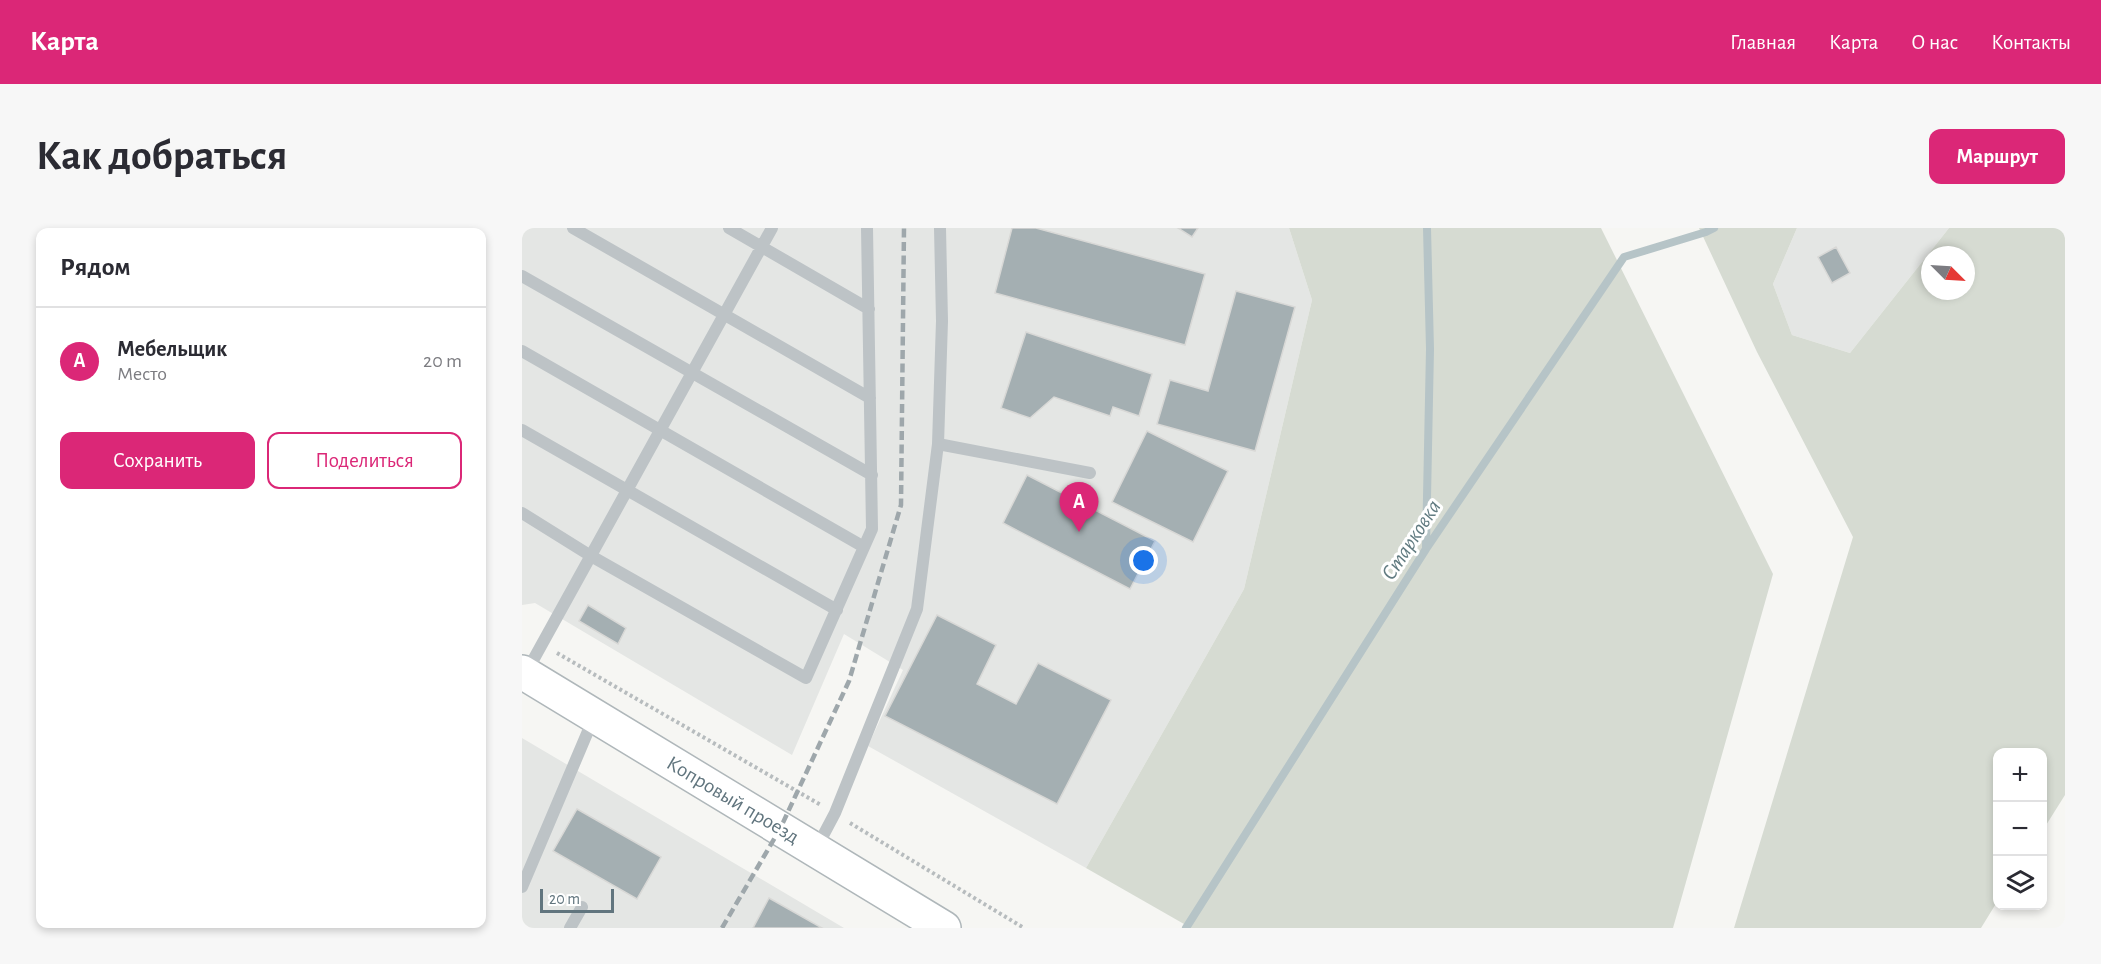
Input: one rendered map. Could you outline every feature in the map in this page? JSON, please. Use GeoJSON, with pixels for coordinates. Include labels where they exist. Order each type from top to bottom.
{"type":"FeatureCollection","features":[{"type":"Feature","properties":{"kind":"main road","name":"Копровый проезд"},"geometry":{"type":"LineString","coordinates":[[524,673],[816,850],[928,924]]}},
{"type":"Feature","properties":{"kind":"lane"},"geometry":{"type":"LineString","coordinates":[[573,228],[870,398]]}},
{"type":"Feature","properties":{"kind":"lane"},"geometry":{"type":"LineString","coordinates":[[729,228],[869,309]]}},
{"type":"Feature","properties":{"kind":"lane"},"geometry":{"type":"LineString","coordinates":[[524,673],[542,645],[772,228]]}},
{"type":"Feature","properties":{"kind":"lane"},"geometry":{"type":"LineString","coordinates":[[522,513],[591,556],[806,678],[872,529],[867,228]]}},
{"type":"Feature","properties":{"kind":"lane"},"geometry":{"type":"LineString","coordinates":[[816,850],[834,813],[917,609],[938,444],[942,321],[940,228]]}},
{"type":"Feature","properties":{"kind":"lane"},"geometry":{"type":"LineString","coordinates":[[522,276],[872,475]]}},
{"type":"Feature","properties":{"kind":"lane"},"geometry":{"type":"LineString","coordinates":[[522,351],[864,547]]}},
{"type":"Feature","properties":{"kind":"lane"},"geometry":{"type":"LineString","coordinates":[[522,430],[837,610]]}},
{"type":"Feature","properties":{"kind":"lane"},"geometry":{"type":"LineString","coordinates":[[938,444],[1090,473]]}},
{"type":"Feature","properties":{"kind":"lane"},"geometry":{"type":"LineString","coordinates":[[522,887],[594,716]]}},
{"type":"Feature","properties":{"kind":"lane"},"geometry":{"type":"LineString","coordinates":[[570,928],[582,907]]}},
{"type":"Feature","properties":{"kind":"path"},"geometry":{"type":"LineString","coordinates":[[542,645],[834,813],[1024,928]]}},
{"type":"Feature","properties":{"kind":"shaded area"},"geometry":{"type":"Polygon","coordinates":[[[522,228],[1289,228],[1312,300],[1244,589],[1086,868],[868,746],[903,670],[844,634],[792,755],[535,603],[522,605],[522,228]]]}},
{"type":"Feature","properties":{"kind":"shaded area"},"geometry":{"type":"Polygon","coordinates":[[[1289,228],[1601,228],[1773,574],[1673,928],[1191,928],[1086,868],[1244,589],[1312,300],[1289,228]]]}},
{"type":"Feature","properties":{"kind":"shaded area"},"geometry":{"type":"Polygon","coordinates":[[[1699,228],[1797,228],[1773,284],[1792,335],[1850,353],[1921,263],[1921,300],[1975,300],[1975,246],[1935,246],[1949,228],[2065,228],[2065,795],[2047,824],[2047,748],[1993,748],[1993,908],[1981,928],[1734,928],[1853,537],[1757,352],[1699,228]]]}},
{"type":"Feature","properties":{"kind":"shaded area"},"geometry":{"type":"Polygon","coordinates":[[[1797,228],[1949,228],[1935,246],[1921,246],[1921,263],[1850,353],[1792,335],[1773,284],[1797,228]]]}},
{"type":"Feature","properties":{"kind":"shaded area"},"geometry":{"type":"Polygon","coordinates":[[[522,738],[844,928],[522,928],[522,738]]]}},
{"type":"Feature","properties":{"kind":"building"},"geometry":{"type":"Polygon","coordinates":[[[1012,228],[1036,228],[1205,274],[1185,345],[995,293],[1012,228]]]}},
{"type":"Feature","properties":{"kind":"building"},"geometry":{"type":"Polygon","coordinates":[[[1178,228],[1198,228],[1192,237],[1178,228]]]}},
{"type":"Feature","properties":{"kind":"building"},"geometry":{"type":"Polygon","coordinates":[[[1836,247],[1850,273],[1832,283],[1818,257],[1836,247]]]}},
{"type":"Feature","properties":{"kind":"building"},"geometry":{"type":"Polygon","coordinates":[[[1236,291],[1295,307],[1255,451],[1157,424],[1170,380],[1208,391],[1236,291]]]}},
{"type":"Feature","properties":{"kind":"building"},"geometry":{"type":"Polygon","coordinates":[[[1026,332],[1152,374],[1139,416],[1113,407],[1110,416],[1054,397],[1030,418],[1001,408],[1026,332]]]}},
{"type":"Feature","properties":{"kind":"building"},"geometry":{"type":"Polygon","coordinates":[[[1147,431],[1228,471],[1193,542],[1112,502],[1147,431]]]}},
{"type":"Feature","properties":{"kind":"building"},"geometry":{"type":"Polygon","coordinates":[[[1027,475],[1155,541],[1130,589],[1003,523],[1027,475]]]}},
{"type":"Feature","properties":{"kind":"building"},"geometry":{"type":"Polygon","coordinates":[[[588,605],[626,628],[618,644],[579,621],[588,605]]]}},
{"type":"Feature","properties":{"kind":"building"},"geometry":{"type":"Polygon","coordinates":[[[937,615],[996,645],[977,684],[1016,704],[1038,663],[1111,700],[1057,804],[885,716],[937,615]]]}},
{"type":"Feature","properties":{"kind":"building"},"geometry":{"type":"Polygon","coordinates":[[[577,809],[661,857],[637,899],[553,851],[577,809]]]}},
{"type":"Feature","properties":{"kind":"building"},"geometry":{"type":"Polygon","coordinates":[[[769,898],[822,928],[753,928],[769,898]]]}},
{"type":"Feature","properties":{"kind":"waterway"},"geometry":{"type":"LineString","coordinates":[[1426,547],[1430,349],[1427,228]]}},
{"type":"Feature","properties":{"kind":"waterway","name":"Старковка"},"geometry":{"type":"LineString","coordinates":[[1186,928],[1426,549],[1624,257],[1714,228]]}},
{"type":"Feature","properties":{"kind":"railway"},"geometry":{"type":"LineString","coordinates":[[722,928],[780,829],[849,681],[901,505],[904,228]]}},
{"type":"Feature","properties":{"kind":"place","name":"Мебельщик"},"geometry":{"type":"Point","coordinates":[1079,532]}}]}
